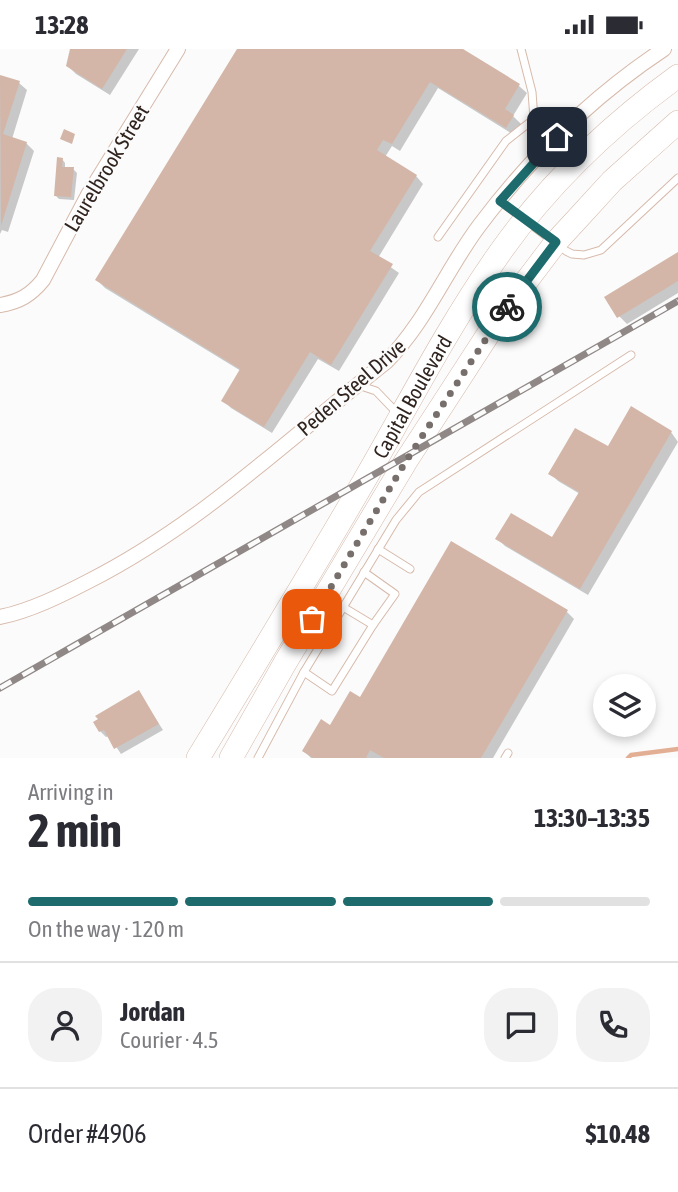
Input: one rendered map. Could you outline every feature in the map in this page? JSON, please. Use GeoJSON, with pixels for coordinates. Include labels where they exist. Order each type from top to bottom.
{"type":"FeatureCollection","features":[{"type":"Feature","properties":{"kind":"main road","name":"Capital Boulevard"},"geometry":{"type":"LineString","coordinates":[[198,758],[472,293],[500,252],[561,177],[615,124],[678,76]]}},
{"type":"Feature","properties":{"kind":"main road","name":"Capital Boulevard"},"geometry":{"type":"LineString","coordinates":[[231,758],[406,461],[493,327],[556,242],[612,181],[678,122]]}},
{"type":"Feature","properties":{"kind":"street","name":"Laurelbrook Street"},"geometry":{"type":"LineString","coordinates":[[0,305],[20,301],[36,289],[88,195],[178,49]]}},
{"type":"Feature","properties":{"kind":"street","name":"Peden Steel Drive"},"geometry":{"type":"LineString","coordinates":[[0,617],[68,592],[124,563],[178,529],[357,384],[407,341],[478,227],[525,170],[573,121],[641,64],[664,49]]}},
{"type":"Feature","properties":{"kind":"lane"},"geometry":{"type":"LineString","coordinates":[[438,237],[506,141],[534,119],[533,92],[521,49]]}},
{"type":"Feature","properties":{"kind":"lane"},"geometry":{"type":"LineString","coordinates":[[500,201],[572,254],[584,255],[601,250],[678,179]]}},
{"type":"Feature","properties":{"kind":"lane"},"geometry":{"type":"LineString","coordinates":[[258,758],[304,672],[364,572],[396,520],[419,492],[632,355]]}},
{"type":"Feature","properties":{"kind":"lane"},"geometry":{"type":"LineString","coordinates":[[357,384],[376,391],[388,401],[400,418]]}},
{"type":"Feature","properties":{"kind":"lane"},"geometry":{"type":"LineString","coordinates":[[378,549],[410,569]]}},
{"type":"Feature","properties":{"kind":"lane"},"geometry":{"type":"LineString","coordinates":[[304,672],[332,691],[395,594],[364,572]]}},
{"type":"Feature","properties":{"kind":"lane"},"geometry":{"type":"LineString","coordinates":[[343,607],[373,625]]}},
{"type":"Feature","properties":{"kind":"building"},"geometry":{"type":"Polygon","coordinates":[[[70,49],[127,49],[102,89],[66,66],[70,49]]]}},
{"type":"Feature","properties":{"kind":"building"},"geometry":{"type":"Polygon","coordinates":[[[237,49],[463,49],[520,84],[505,109],[514,115],[506,128],[430,82],[392,144],[383,140],[377,150],[417,175],[370,251],[393,264],[331,365],[310,352],[264,427],[221,401],[240,369],[95,280],[237,49]]]}},
{"type":"Feature","properties":{"kind":"building"},"geometry":{"type":"Polygon","coordinates":[[[0,75],[20,81],[3,134],[27,142],[1,226],[0,75]]]}},
{"type":"Feature","properties":{"kind":"building"},"geometry":{"type":"Polygon","coordinates":[[[64,129],[75,134],[72,144],[60,139],[64,129]]]}},
{"type":"Feature","properties":{"kind":"building"},"geometry":{"type":"Polygon","coordinates":[[[57,157],[63,158],[62,167],[74,167],[71,197],[54,196],[57,157]]]}},
{"type":"Feature","properties":{"kind":"building"},"geometry":{"type":"Polygon","coordinates":[[[678,252],[678,281],[617,318],[604,297],[678,252]]]}},
{"type":"Feature","properties":{"kind":"building"},"geometry":{"type":"Polygon","coordinates":[[[631,406],[672,431],[580,589],[495,539],[511,513],[552,537],[579,492],[548,474],[575,428],[608,446],[631,406]]]}},
{"type":"Feature","properties":{"kind":"building"},"geometry":{"type":"Polygon","coordinates":[[[451,541],[568,610],[481,758],[384,758],[370,750],[366,758],[313,758],[302,751],[321,719],[330,725],[350,691],[360,697],[451,541]]]}},
{"type":"Feature","properties":{"kind":"building"},"geometry":{"type":"Polygon","coordinates":[[[139,690],[159,724],[114,749],[104,730],[99,732],[93,722],[98,719],[95,716],[139,690]]]}},
{"type":"Feature","properties":{"kind":"waterway"},"geometry":{"type":"LineString","coordinates":[[628,758],[631,755],[678,749]]}},
{"type":"Feature","properties":{"kind":"railway"},"geometry":{"type":"LineString","coordinates":[[0,688],[678,301]]}},
{"type":"Feature","properties":{"kind":"way so far"},"geometry":{"type":"LineString","coordinates":[[312,619],[406,461],[507,307]]}},
{"type":"Feature","properties":{"kind":"route"},"geometry":{"type":"LineString","coordinates":[[507,307],[556,242],[500,201],[557,137]]}}]}
